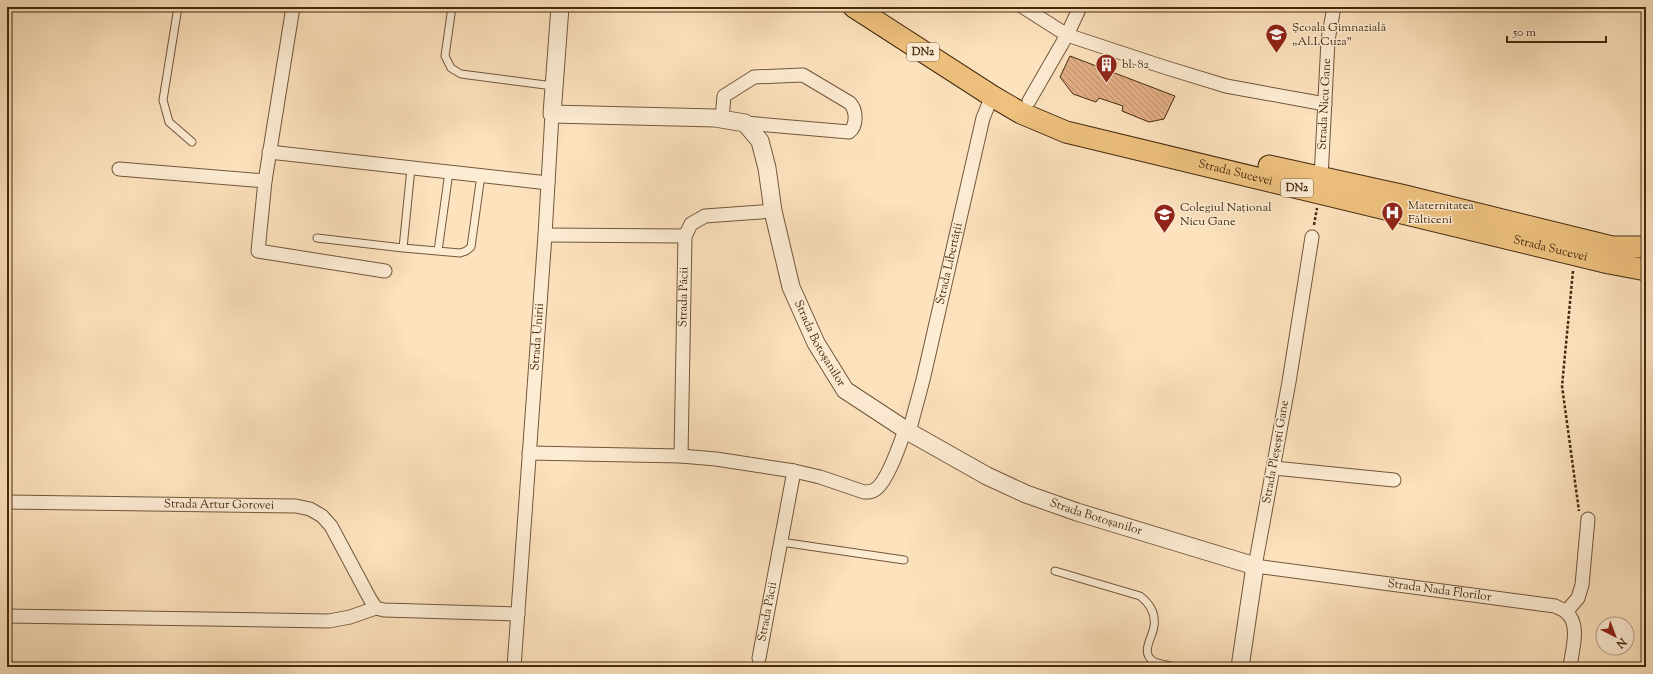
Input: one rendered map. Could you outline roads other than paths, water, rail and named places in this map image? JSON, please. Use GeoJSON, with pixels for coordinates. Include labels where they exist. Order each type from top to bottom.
{"type":"FeatureCollection","features":[{"type":"Feature","properties":{"kind":"main road","name":"Strada Sucevei"},"geometry":{"type":"LineString","coordinates":[[854,7],[992,96],[1021,113],[1066,132],[1399,204],[1612,246],[1645,246],[1642,259],[1646,269]]}},
{"type":"Feature","properties":{"kind":"main road","name":"Strada Sucevei"},"geometry":{"type":"LineString","coordinates":[[879,7],[996,82],[1051,112],[1320,186]]}},
{"type":"Feature","properties":{"kind":"main road","name":"Strada Sucevei"},"geometry":{"type":"LineString","coordinates":[[1399,204],[1646,269]]}},
{"type":"Feature","properties":{"kind":"street"},"geometry":{"type":"LineString","coordinates":[[293,7],[264,181],[258,251],[385,271]]}},
{"type":"Feature","properties":{"kind":"street","name":"Strada Unirii"},"geometry":{"type":"LineString","coordinates":[[514,667],[545,235],[553,86],[560,7]]}},
{"type":"Feature","properties":{"kind":"street"},"geometry":{"type":"LineString","coordinates":[[1023,7],[1067,35],[1164,67],[1226,86],[1325,104]]}},
{"type":"Feature","properties":{"kind":"street"},"geometry":{"type":"LineString","coordinates":[[1029,101],[1067,35],[1080,7]]}},
{"type":"Feature","properties":{"kind":"street","name":"Strada Nicu Gane"},"geometry":{"type":"LineString","coordinates":[[1320,186],[1328,40],[1334,7]]}},
{"type":"Feature","properties":{"kind":"street"},"geometry":{"type":"LineString","coordinates":[[552,114],[715,118],[745,123],[849,132],[855,125],[855,110],[850,103],[804,75],[754,77],[724,96],[722,119]]}},
{"type":"Feature","properties":{"kind":"street","name":"Strada Libertății"},"geometry":{"type":"LineString","coordinates":[[907,431],[923,380],[983,118],[992,96]]}},
{"type":"Feature","properties":{"kind":"street","name":"Strada Botoșanilor"},"geometry":{"type":"LineString","coordinates":[[745,123],[760,141],[767,168],[773,211],[791,287],[804,318],[829,366],[845,390],[907,431],[987,476],[1026,494],[1077,512],[1255,566]]}},
{"type":"Feature","properties":{"kind":"street"},"geometry":{"type":"LineString","coordinates":[[269,152],[548,182]]}},
{"type":"Feature","properties":{"kind":"street"},"geometry":{"type":"LineString","coordinates":[[119,169],[264,181]]}},
{"type":"Feature","properties":{"kind":"street"},"geometry":{"type":"LineString","coordinates":[[545,235],[685,236],[691,224],[705,216],[773,211]]}},
{"type":"Feature","properties":{"kind":"street","name":"Strada Păcii"},"geometry":{"type":"LineString","coordinates":[[681,456],[685,236]]}},
{"type":"Feature","properties":{"kind":"street","name":"Strada Pleșești Gane"},"geometry":{"type":"LineString","coordinates":[[1240,667],[1255,566],[1274,468],[1312,237]]}},
{"type":"Feature","properties":{"kind":"street"},"geometry":{"type":"LineString","coordinates":[[529,453],[681,456],[716,459],[794,471],[820,477],[864,492],[871,492],[878,488],[885,478],[907,431]]}},
{"type":"Feature","properties":{"kind":"street"},"geometry":{"type":"LineString","coordinates":[[1274,468],[1394,480]]}},
{"type":"Feature","properties":{"kind":"street","name":"Strada Păcii"},"geometry":{"type":"LineString","coordinates":[[759,658],[794,471]]}},
{"type":"Feature","properties":{"kind":"street","name":"Strada Artur Gorovei"},"geometry":{"type":"LineString","coordinates":[[7,502],[296,506],[310,509],[322,516],[331,526],[376,608]]}},
{"type":"Feature","properties":{"kind":"street"},"geometry":{"type":"LineString","coordinates":[[1570,667],[1574,636],[1574,622],[1566,612],[1578,598],[1582,584],[1588,520]]}},
{"type":"Feature","properties":{"kind":"street","name":"Strada Nada Florilor"},"geometry":{"type":"LineString","coordinates":[[1255,566],[1555,606],[1566,612]]}},
{"type":"Feature","properties":{"kind":"street"},"geometry":{"type":"LineString","coordinates":[[7,616],[329,621],[350,617],[376,608],[384,610],[518,614]]}},
{"type":"Feature","properties":{"kind":"lane"},"geometry":{"type":"LineString","coordinates":[[178,7],[163,100],[169,122],[179,133],[192,142]]}},
{"type":"Feature","properties":{"kind":"lane"},"geometry":{"type":"LineString","coordinates":[[452,7],[445,56],[452,68],[462,74],[553,86]]}},
{"type":"Feature","properties":{"kind":"lane"},"geometry":{"type":"LineString","coordinates":[[403,248],[412,168]]}},
{"type":"Feature","properties":{"kind":"lane"},"geometry":{"type":"LineString","coordinates":[[438,251],[449,172]]}},
{"type":"Feature","properties":{"kind":"lane"},"geometry":{"type":"LineString","coordinates":[[317,238],[460,253],[466,251],[471,247],[481,175]]}},
{"type":"Feature","properties":{"kind":"lane"},"geometry":{"type":"LineString","coordinates":[[781,542],[904,560]]}},
{"type":"Feature","properties":{"kind":"lane"},"geometry":{"type":"LineString","coordinates":[[1055,571],[1140,596],[1147,601],[1153,612],[1154,625],[1147,649],[1148,656],[1153,661],[1174,667]]}},
{"type":"Feature","properties":{"kind":"place","name":"Școala Gimnazială „Al.I.Cuza”"},"geometry":{"type":"Point","coordinates":[1276,54]}},
{"type":"Feature","properties":{"kind":"place","name":"bl. 82"},"geometry":{"type":"Point","coordinates":[1107,84]}},
{"type":"Feature","properties":{"kind":"place","name":"Maternitatea Fălticeni"},"geometry":{"type":"Point","coordinates":[1392,232]}},
{"type":"Feature","properties":{"kind":"place","name":"Colegiul Național Nicu Gane"},"geometry":{"type":"Point","coordinates":[1165,234]}}]}
